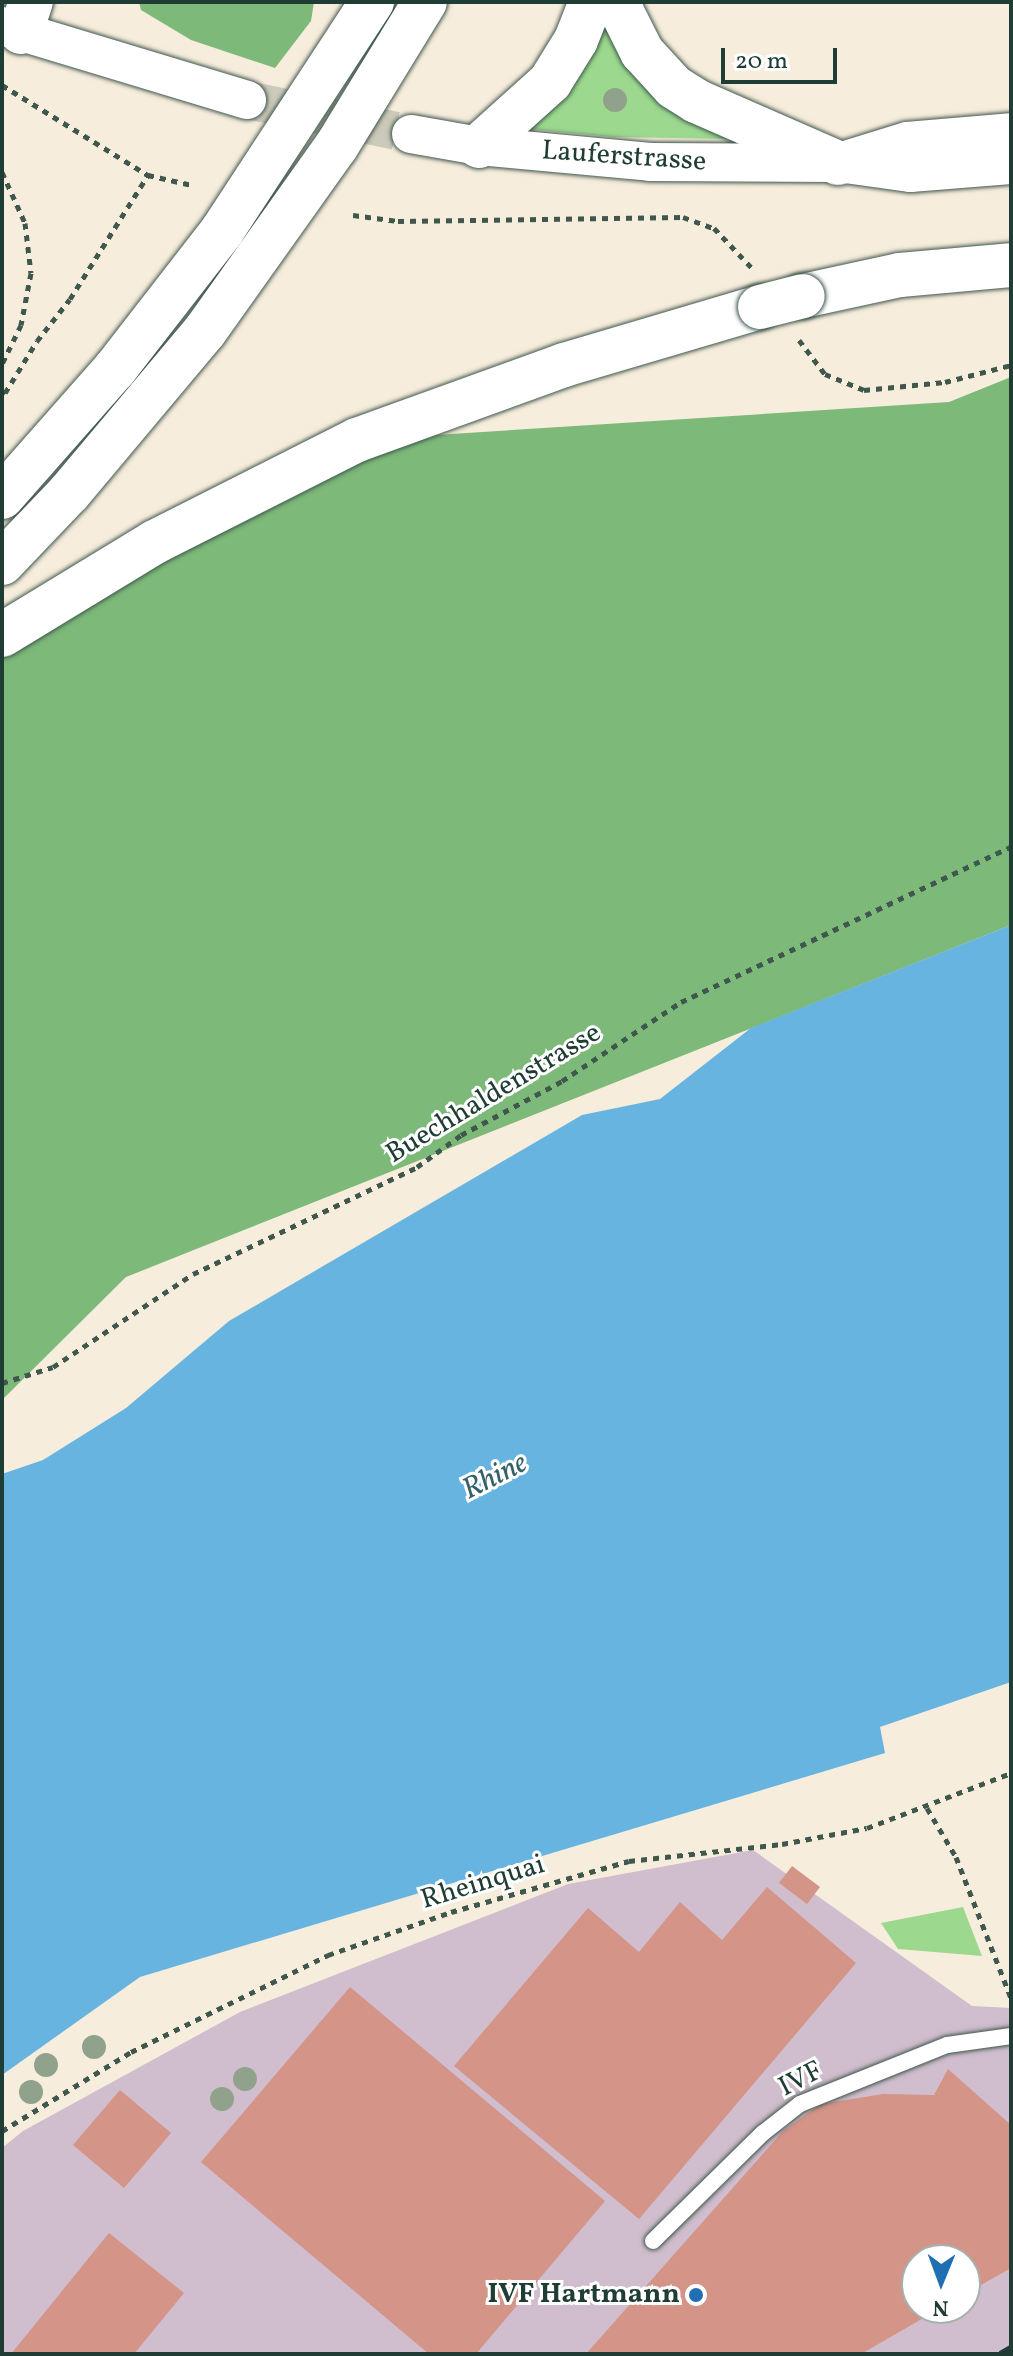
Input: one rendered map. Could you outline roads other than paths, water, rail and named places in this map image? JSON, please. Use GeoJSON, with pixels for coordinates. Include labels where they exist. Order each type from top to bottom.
{"type":"FeatureCollection","features":[{"type":"Feature","properties":{"kind":"highway"},"geometry":{"type":"LineString","coordinates":[[341,54],[361,2]]}},
{"type":"Feature","properties":{"kind":"highway"},"geometry":{"type":"LineString","coordinates":[[2,497],[165,307],[222,231],[341,54],[372,2]]}},
{"type":"Feature","properties":{"kind":"highway"},"geometry":{"type":"LineString","coordinates":[[2,563],[138,414],[222,308],[336,147],[425,2]]}},
{"type":"Feature","properties":{"kind":"highway"},"geometry":{"type":"LineString","coordinates":[[479,146],[550,82],[576,40],[591,2]]}},
{"type":"Feature","properties":{"kind":"highway"},"geometry":{"type":"LineString","coordinates":[[617,2],[642,52],[674,87],[696,101],[838,163]]}},
{"type":"Feature","properties":{"kind":"highway"},"geometry":{"type":"LineString","coordinates":[[2,635],[96,576],[204,515],[357,440],[758,290],[798,314],[900,275],[1011,265]]}},
{"type":"Feature","properties":{"kind":"street"},"geometry":{"type":"LineString","coordinates":[[18,20],[247,100]]}},
{"type":"Feature","properties":{"kind":"street","name":"Lauferstrasse"},"geometry":{"type":"LineString","coordinates":[[838,163],[907,141],[1011,132]]}},
{"type":"Feature","properties":{"kind":"street","name":"Lauferstrasse"},"geometry":{"type":"LineString","coordinates":[[411,134],[479,146],[650,162],[838,163],[910,173],[1011,165]]}},
{"type":"Feature","properties":{"kind":"lane","name":"IVF"},"geometry":{"type":"LineString","coordinates":[[653,2241],[763,2133],[800,2104],[947,2045],[1011,2036]]}},
{"type":"Feature","properties":{"kind":"water","name":"Rhine"},"geometry":{"type":"Polygon","coordinates":[[[1011,925],[1011,1682],[880,1727],[885,1753],[140,1977],[2,2075],[2,1474],[43,1460],[126,1408],[229,1321],[582,1115],[660,1099],[751,1028],[1011,925]]]}},
{"type":"Feature","properties":{"kind":"tunnel"},"geometry":{"type":"LineString","coordinates":[[247,100],[411,134]]}},
{"type":"Feature","properties":{"kind":"railway"},"geometry":{"type":"LineString","coordinates":[[1000,2354],[1011,2348]]}},
{"type":"Feature","properties":{"kind":"place","name":"IVF Hartmann"},"geometry":{"type":"Point","coordinates":[696,2295]}}]}
